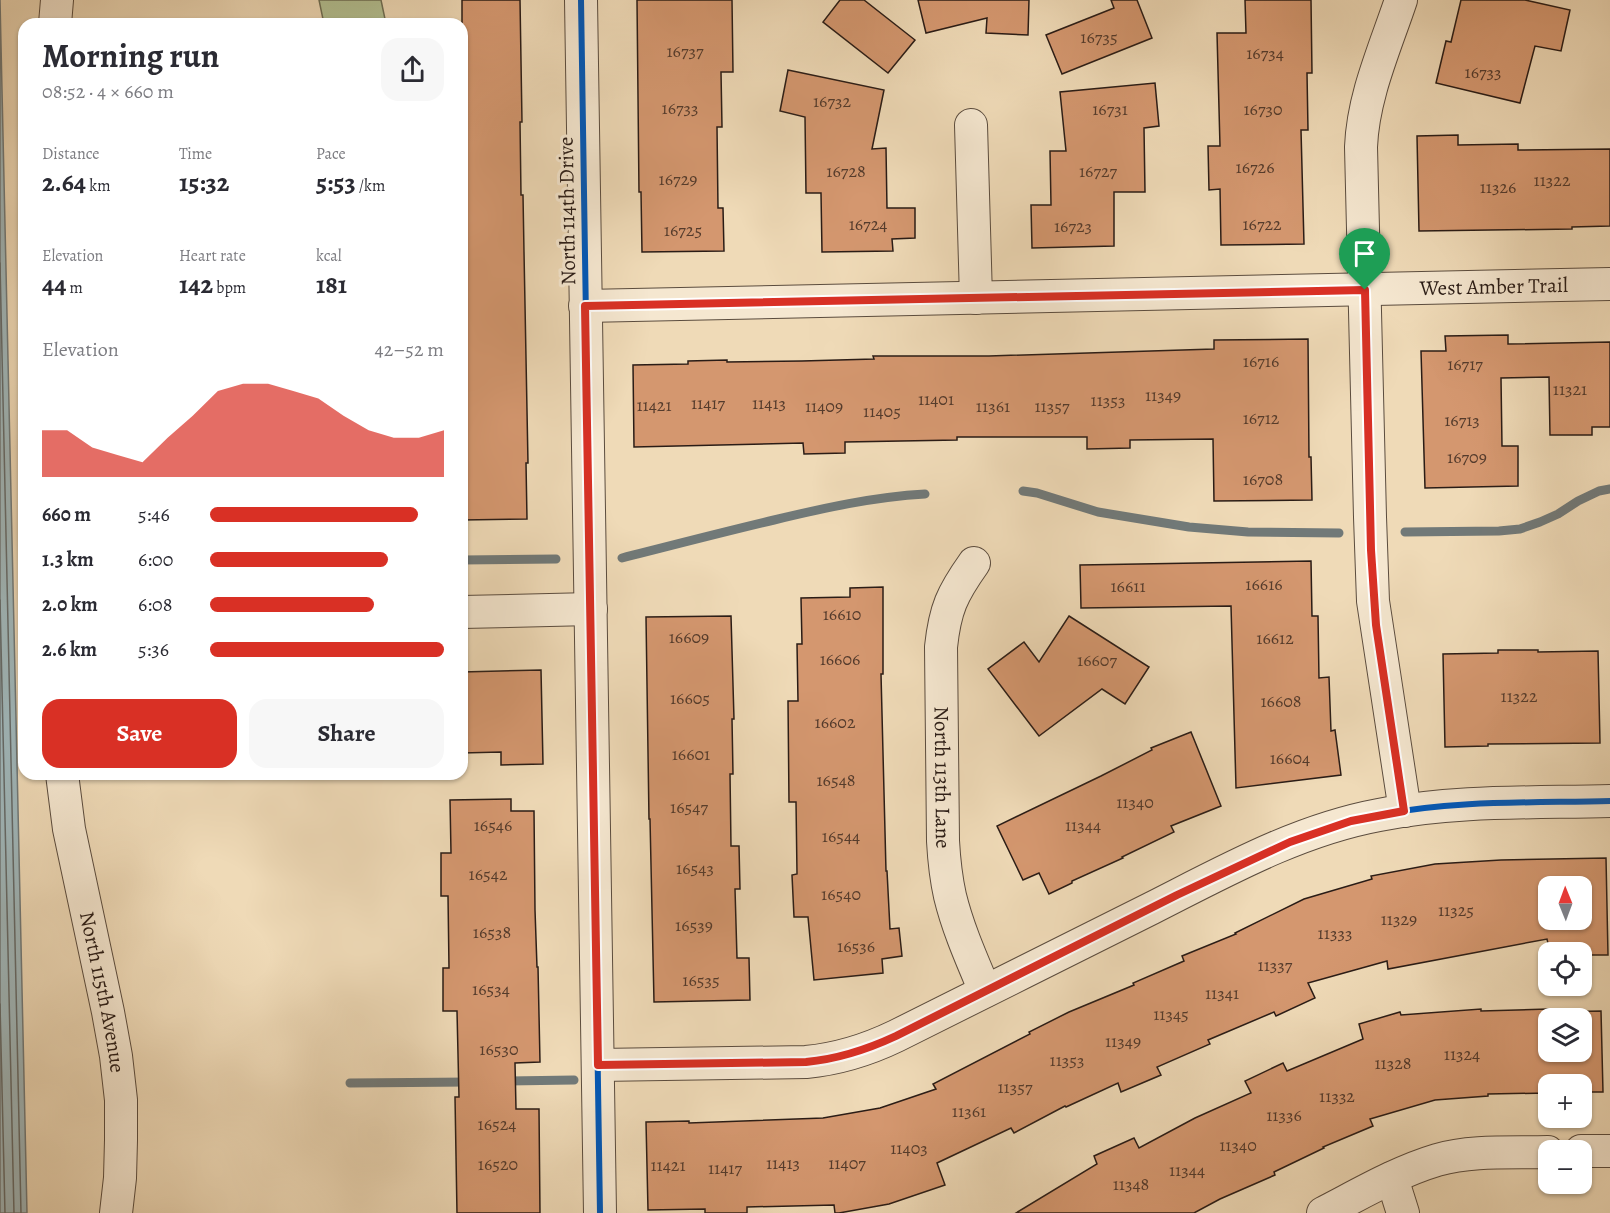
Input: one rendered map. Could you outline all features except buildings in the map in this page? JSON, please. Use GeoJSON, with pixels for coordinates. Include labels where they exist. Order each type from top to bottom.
{"type":"FeatureCollection","features":[{"type":"Feature","properties":{"kind":"street"},"geometry":{"type":"LineString","coordinates":[[55,18],[57,0]]}},
{"type":"Feature","properties":{"kind":"street","name":"North 114th Drive"},"geometry":{"type":"LineString","coordinates":[[581,0],[600,1213]]}},
{"type":"Feature","properties":{"kind":"street"},"geometry":{"type":"LineString","coordinates":[[1401,0],[1371,88],[1362,126],[1361,147],[1371,550],[1376,625],[1404,811]]}},
{"type":"Feature","properties":{"kind":"street"},"geometry":{"type":"LineString","coordinates":[[971,125],[976,298]]}},
{"type":"Feature","properties":{"kind":"street","name":"West Amber Trail"},"geometry":{"type":"LineString","coordinates":[[585,306],[1610,284]]}},
{"type":"Feature","properties":{"kind":"street","name":"North 113th Lane"},"geometry":{"type":"LineString","coordinates":[[974,563],[950,600],[941,647],[943,841],[950,895],[966,948],[985,991]]}},
{"type":"Feature","properties":{"kind":"street"},"geometry":{"type":"LineString","coordinates":[[468,612],[591,609]]}},
{"type":"Feature","properties":{"kind":"street","name":"North 115th Avenue"},"geometry":{"type":"LineString","coordinates":[[63,780],[69,830],[116,1056],[121,1140],[116,1213]]}},
{"type":"Feature","properties":{"kind":"street"},"geometry":{"type":"LineString","coordinates":[[598,1065],[806,1062],[828,1060],[851,1054],[874,1047],[1217,876],[1290,842],[1351,821],[1433,807],[1610,801]]}},
{"type":"Feature","properties":{"kind":"street"},"geometry":{"type":"LineString","coordinates":[[1592,1151],[1610,1151]]}},
{"type":"Feature","properties":{"kind":"street"},"geometry":{"type":"LineString","coordinates":[[1323,1213],[1392,1178],[1438,1160],[1462,1155],[1538,1152]]}},
{"type":"Feature","properties":{"kind":"street"},"geometry":{"type":"LineString","coordinates":[[1392,1178],[1403,1213]]}},
{"type":"Feature","properties":{"kind":"green space"},"geometry":{"type":"Polygon","coordinates":[[[319,0],[381,0],[385,18],[323,18],[319,0]]]}},
{"type":"Feature","properties":{"kind":"water"},"geometry":{"type":"Polygon","coordinates":[[[0,0],[27,1213],[0,1213],[0,0]]]}},
{"type":"Feature","properties":{"kind":"waterway"},"geometry":{"type":"LineString","coordinates":[[1405,532],[1520,529],[1558,514],[1599,491],[1610,489]]}},
{"type":"Feature","properties":{"kind":"waterway"},"geometry":{"type":"LineString","coordinates":[[1023,491],[1037,493],[1098,512],[1189,527],[1248,532],[1339,533]]}},
{"type":"Feature","properties":{"kind":"waterway"},"geometry":{"type":"LineString","coordinates":[[622,558],[830,507],[925,494]]}},
{"type":"Feature","properties":{"kind":"waterway"},"geometry":{"type":"LineString","coordinates":[[468,560],[556,559]]}},
{"type":"Feature","properties":{"kind":"waterway"},"geometry":{"type":"LineString","coordinates":[[504,1081],[574,1080]]}},
{"type":"Feature","properties":{"kind":"waterway"},"geometry":{"type":"LineString","coordinates":[[350,1083],[470,1082]]}},
{"type":"Feature","properties":{"kind":"cycle path"},"geometry":{"type":"LineString","coordinates":[[581,0],[600,1213]]}},
{"type":"Feature","properties":{"kind":"cycle path"},"geometry":{"type":"LineString","coordinates":[[598,1065],[806,1062],[841,1056],[863,1050],[896,1036],[1235,866],[1320,831],[1349,822],[1407,810],[1494,803],[1610,801]]}},
{"type":"Feature","properties":{"kind":"route"},"geometry":{"type":"LineString","coordinates":[[1365,290],[1373,601],[1404,811],[1351,821],[1322,830],[1256,857],[874,1047],[828,1060],[806,1062],[598,1065],[585,306],[1365,290]]}}]}
